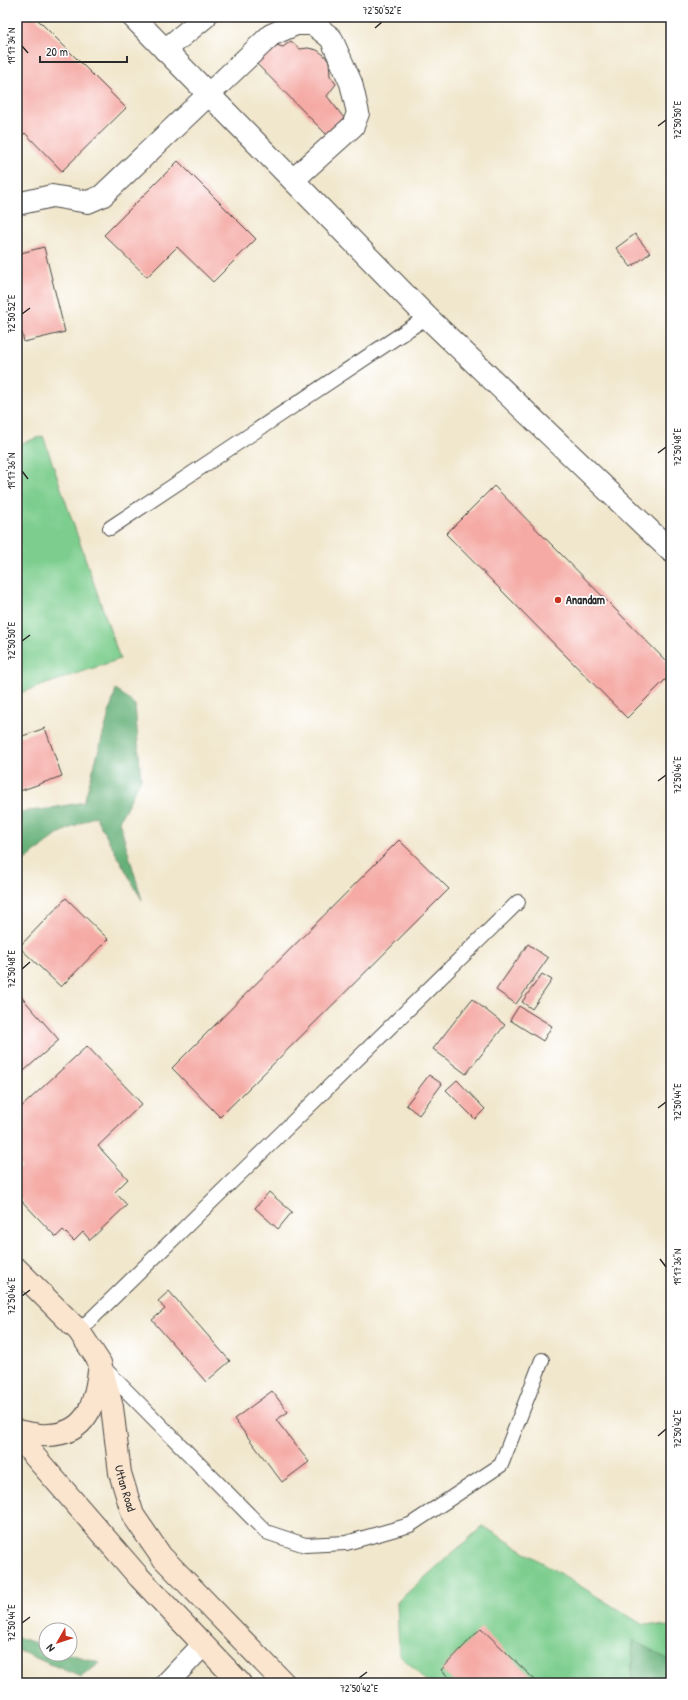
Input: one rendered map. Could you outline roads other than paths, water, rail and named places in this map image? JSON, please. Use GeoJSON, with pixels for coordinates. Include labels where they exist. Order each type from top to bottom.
{"type":"FeatureCollection","features":[{"type":"Feature","properties":{"kind":"main road","name":"Uttan Road"},"geometry":{"type":"LineString","coordinates":[[17,1268],[79,1330],[100,1364],[112,1407],[120,1473],[133,1515],[161,1556],[284,1683]]}},
{"type":"Feature","properties":{"kind":"main road"},"geometry":{"type":"LineString","coordinates":[[17,1431],[48,1435],[73,1430],[89,1414],[96,1393],[100,1364]]}},
{"type":"Feature","properties":{"kind":"main road"},"geometry":{"type":"LineString","coordinates":[[17,1436],[139,1577],[240,1683]]}},
{"type":"Feature","properties":{"kind":"street"},"geometry":{"type":"LineString","coordinates":[[134,17],[427,316],[671,551]]}},
{"type":"Feature","properties":{"kind":"street"},"geometry":{"type":"LineString","coordinates":[[165,50],[205,17]]}},
{"type":"Feature","properties":{"kind":"street"},"geometry":{"type":"LineString","coordinates":[[17,204],[52,196],[88,202],[102,196],[271,35],[296,24],[314,24],[331,38],[351,83],[358,113],[353,126],[293,180]]}},
{"type":"Feature","properties":{"kind":"street"},"geometry":{"type":"LineString","coordinates":[[167,1683],[203,1645]]}},
{"type":"Feature","properties":{"kind":"lane"},"geometry":{"type":"LineString","coordinates":[[110,528],[427,316]]}},
{"type":"Feature","properties":{"kind":"lane"},"geometry":{"type":"LineString","coordinates":[[79,1330],[518,902]]}},
{"type":"Feature","properties":{"kind":"lane"},"geometry":{"type":"LineString","coordinates":[[100,1364],[266,1532],[305,1545],[346,1543],[410,1525],[501,1465],[542,1360]]}},
{"type":"Feature","properties":{"kind":"place","name":"Anandam"},"geometry":{"type":"Point","coordinates":[558,600]}}]}
